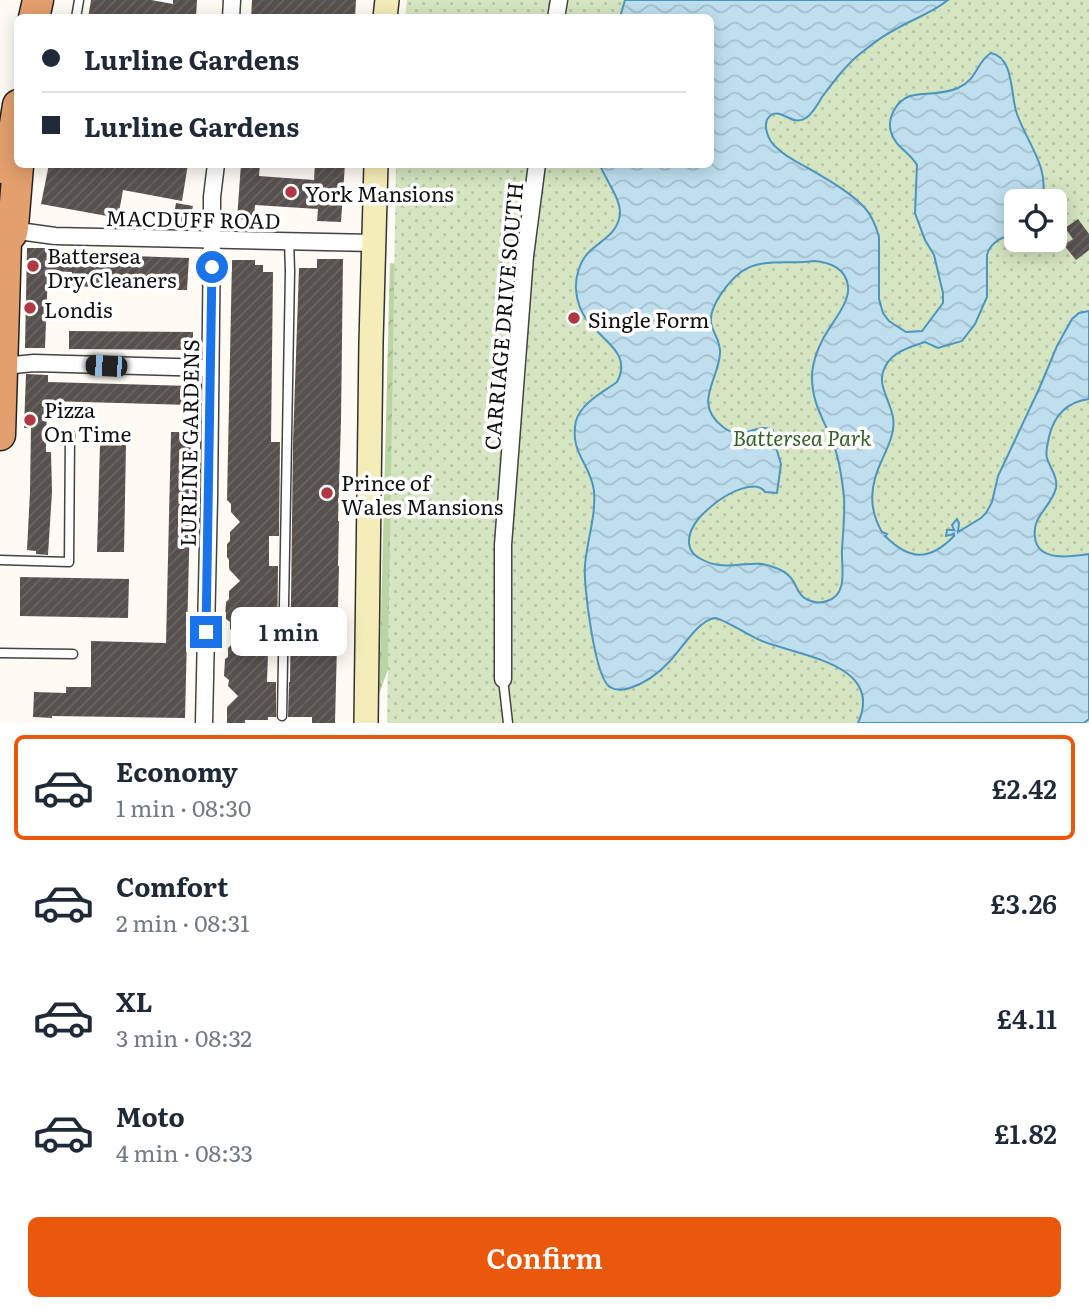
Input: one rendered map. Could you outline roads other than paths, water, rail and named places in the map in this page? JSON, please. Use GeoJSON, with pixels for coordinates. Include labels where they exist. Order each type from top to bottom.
{"type":"FeatureCollection","features":[{"type":"Feature","properties":{"kind":"highway"},"geometry":{"type":"LineString","coordinates":[[10,149],[14,127]]}},
{"type":"Feature","properties":{"kind":"highway"},"geometry":{"type":"LineString","coordinates":[[0,435],[6,236],[18,168]]}},
{"type":"Feature","properties":{"kind":"street","name":"LURLINE GARDENS"},"geometry":{"type":"LineString","coordinates":[[204,723],[212,197],[216,168]]}},
{"type":"Feature","properties":{"kind":"street"},"geometry":{"type":"LineString","coordinates":[[366,723],[376,168]]}},
{"type":"Feature","properties":{"kind":"street","name":"CARRIAGE DRIVE SOUTH"},"geometry":{"type":"LineString","coordinates":[[503,679],[502,545],[526,256],[537,168]]}},
{"type":"Feature","properties":{"kind":"street","name":"MACDUFF ROAD"},"geometry":{"type":"LineString","coordinates":[[6,236],[26,232],[55,236],[373,243]]}},
{"type":"Feature","properties":{"kind":"street"},"geometry":{"type":"LineString","coordinates":[[3,366],[34,363],[211,368]]}},
{"type":"Feature","properties":{"kind":"lane"},"geometry":{"type":"LineString","coordinates":[[282,716],[289,240]]}},
{"type":"Feature","properties":{"kind":"lane"},"geometry":{"type":"LineString","coordinates":[[0,559],[69,562],[70,434]]}},
{"type":"Feature","properties":{"kind":"lane"},"geometry":{"type":"LineString","coordinates":[[0,653],[73,654]]}},
{"type":"Feature","properties":{"kind":"lane","name":"CARRIAGE DRIVE SOUTH"},"geometry":{"type":"LineString","coordinates":[[503,679],[509,723]]}},
{"type":"Feature","properties":{"kind":"water"},"geometry":{"type":"Polygon","coordinates":[[[625,0],[948,0],[887,34],[861,53],[840,74],[806,118],[796,120],[775,113],[768,118],[766,127],[769,137],[780,151],[845,191],[870,214],[879,237],[879,299],[883,313],[889,321],[906,332],[922,331],[943,303],[943,293],[934,255],[915,213],[917,165],[893,137],[890,127],[892,116],[905,98],[946,92],[965,84],[991,53],[1004,62],[1017,114],[1041,167],[1044,189],[1004,189],[1004,238],[989,250],[987,297],[975,324],[962,341],[938,348],[925,342],[912,346],[894,355],[886,365],[882,379],[892,414],[893,429],[875,478],[872,496],[874,514],[882,532],[887,534],[885,536],[903,550],[920,555],[937,550],[954,536],[946,536],[947,530],[954,530],[952,525],[957,519],[958,532],[981,518],[992,502],[998,476],[1057,346],[1072,319],[1079,313],[1089,311],[1089,399],[1068,407],[1058,416],[1051,429],[1046,455],[1055,476],[1056,488],[1037,521],[1035,533],[1037,545],[1048,554],[1065,557],[1089,554],[1089,719],[1084,723],[858,723],[863,703],[860,687],[849,675],[816,658],[762,641],[715,618],[702,624],[666,665],[646,680],[620,690],[610,687],[599,667],[588,610],[585,575],[594,491],[575,442],[575,432],[576,421],[583,409],[593,398],[617,382],[621,363],[613,348],[582,313],[576,285],[577,274],[586,255],[613,231],[619,221],[620,208],[601,168],[714,168],[714,14],[621,14],[625,0]],[[814,261],[767,263],[749,267],[731,281],[716,302],[711,322],[720,353],[708,400],[709,409],[714,418],[730,431],[743,433],[760,428],[773,430],[781,464],[777,493],[749,487],[728,495],[698,519],[689,536],[690,549],[701,559],[720,565],[765,564],[791,578],[803,597],[819,602],[834,597],[842,579],[842,482],[832,440],[815,400],[812,383],[814,361],[819,347],[843,307],[848,293],[845,275],[837,268],[814,261]]]}},
{"type":"Feature","properties":{"kind":"place","name":"York Mansions"},"geometry":{"type":"Point","coordinates":[291,192]}},
{"type":"Feature","properties":{"kind":"place","name":"Battersea Dry Cleaners"},"geometry":{"type":"Point","coordinates":[33,266]}},
{"type":"Feature","properties":{"kind":"place","name":"Londis"},"geometry":{"type":"Point","coordinates":[30,308]}},
{"type":"Feature","properties":{"kind":"place","name":"Single Form"},"geometry":{"type":"Point","coordinates":[574,318]}},
{"type":"Feature","properties":{"kind":"place","name":"Pizza On Time"},"geometry":{"type":"Point","coordinates":[30,420]}},
{"type":"Feature","properties":{"kind":"place","name":"Prince of Wales Mansions"},"geometry":{"type":"Point","coordinates":[327,493]}},
{"type":"Feature","properties":{"kind":"park label","name":"Battersea Park"},"geometry":{"type":"Point","coordinates":[802,436]}}]}
